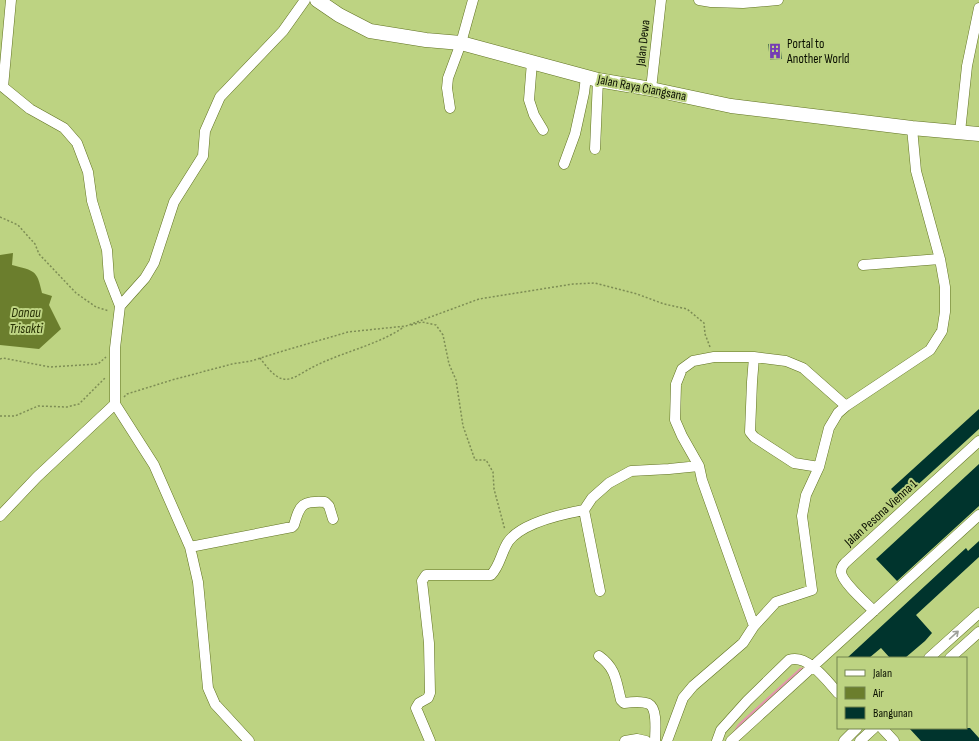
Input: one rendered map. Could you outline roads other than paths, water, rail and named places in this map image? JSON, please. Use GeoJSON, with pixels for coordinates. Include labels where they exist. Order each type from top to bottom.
{"type":"FeatureCollection","features":[{"type":"Feature","properties":{"kind":"main road","name":"Jalan Raya Ciangsana"},"geometry":{"type":"LineString","coordinates":[[317,0],[339,16],[370,31],[426,40],[461,42],[592,78],[731,106],[912,128],[979,134]]}},
{"type":"Feature","properties":{"kind":"street"},"geometry":{"type":"LineString","coordinates":[[11,0],[3,87],[30,109],[64,128],[77,143],[88,172],[92,201],[107,250],[109,278],[120,306],[115,348],[115,404],[154,465],[190,547],[198,582],[208,688],[215,704],[249,741]]}},
{"type":"Feature","properties":{"kind":"street"},"geometry":{"type":"LineString","coordinates":[[120,306],[145,278],[154,263],[174,202],[203,156],[205,132],[220,97],[283,30],[304,0]]}},
{"type":"Feature","properties":{"kind":"street"},"geometry":{"type":"LineString","coordinates":[[450,108],[447,88],[448,78],[461,42],[473,0]]}},
{"type":"Feature","properties":{"kind":"street","name":"Jalan Dewa"},"geometry":{"type":"LineString","coordinates":[[652,89],[662,0]]}},
{"type":"Feature","properties":{"kind":"street"},"geometry":{"type":"LineString","coordinates":[[699,0],[743,3],[778,0]]}},
{"type":"Feature","properties":{"kind":"street"},"geometry":{"type":"LineString","coordinates":[[960,132],[967,66],[979,8]]}},
{"type":"Feature","properties":{"kind":"street"},"geometry":{"type":"LineString","coordinates":[[532,62],[529,100],[534,115],[542,130]]}},
{"type":"Feature","properties":{"kind":"street"},"geometry":{"type":"LineString","coordinates":[[592,78],[595,150]]}},
{"type":"Feature","properties":{"kind":"street"},"geometry":{"type":"LineString","coordinates":[[564,164],[575,134],[584,93],[592,78]]}},
{"type":"Feature","properties":{"kind":"street"},"geometry":{"type":"LineString","coordinates":[[667,741],[683,698],[693,686],[743,643],[754,626],[776,602],[812,590],[802,516],[806,495],[818,466],[829,428],[838,413],[846,406],[930,350],[942,331],[945,312],[945,288],[940,259],[916,171],[912,128]]}},
{"type":"Feature","properties":{"kind":"street"},"geometry":{"type":"LineString","coordinates":[[863,265],[940,259]]}},
{"type":"Feature","properties":{"kind":"street"},"geometry":{"type":"LineString","coordinates":[[754,626],[702,480],[699,466],[675,420],[676,384],[682,369],[693,361],[714,357],[754,357],[786,361],[803,368],[846,406]]}},
{"type":"Feature","properties":{"kind":"street"},"geometry":{"type":"LineString","coordinates":[[754,357],[750,432],[754,437],[794,463],[818,466]]}},
{"type":"Feature","properties":{"kind":"street"},"geometry":{"type":"LineString","coordinates":[[0,516],[37,477],[115,404]]}},
{"type":"Feature","properties":{"kind":"street","name":"Jalan Pesona Vienna 1"},"geometry":{"type":"LineString","coordinates":[[874,611],[845,581],[841,572],[842,567],[979,441]]}},
{"type":"Feature","properties":{"kind":"street"},"geometry":{"type":"LineString","coordinates":[[430,741],[416,708],[419,703],[428,698],[430,694],[429,643],[422,581],[426,575],[491,575],[495,571],[508,542],[516,534],[534,524],[556,516],[584,510],[592,498],[609,482],[630,471],[699,466]]}},
{"type":"Feature","properties":{"kind":"street"},"geometry":{"type":"LineString","coordinates":[[190,547],[292,527],[300,507],[306,503],[325,502],[333,519]]}},
{"type":"Feature","properties":{"kind":"street"},"geometry":{"type":"LineString","coordinates":[[584,510],[600,591]]}},
{"type":"Feature","properties":{"kind":"street"},"geometry":{"type":"LineString","coordinates":[[732,741],[812,666],[979,515]]}},
{"type":"Feature","properties":{"kind":"street"},"geometry":{"type":"LineString","coordinates":[[930,657],[979,613]]}},
{"type":"Feature","properties":{"kind":"street"},"geometry":{"type":"LineString","coordinates":[[951,657],[979,632]]}},
{"type":"Feature","properties":{"kind":"street"},"geometry":{"type":"LineString","coordinates":[[599,656],[609,664],[614,672],[622,702],[649,704],[652,707],[655,717],[655,741]]}},
{"type":"Feature","properties":{"kind":"street"},"geometry":{"type":"LineString","coordinates":[[717,741],[721,730],[746,701],[789,660],[794,658],[799,659],[812,666],[837,692]]}},
{"type":"Feature","properties":{"kind":"street"},"geometry":{"type":"LineString","coordinates":[[844,741],[856,729]]}},
{"type":"Feature","properties":{"kind":"street"},"geometry":{"type":"LineString","coordinates":[[883,729],[894,741]]}},
{"type":"Feature","properties":{"kind":"street"},"geometry":{"type":"LineString","coordinates":[[860,741],[870,733]]}},
{"type":"Feature","properties":{"kind":"street"},"geometry":{"type":"LineString","coordinates":[[625,741],[637,739],[646,741]]}},
{"type":"Feature","properties":{"kind":"water","name":"Danau Trisakti"},"geometry":{"type":"Polygon","coordinates":[[[13,253],[12,265],[33,272],[38,279],[42,293],[52,296],[49,305],[61,329],[39,349],[0,345],[0,255],[13,253]]]}},
{"type":"Feature","properties":{"kind":"place","name":"Portal to Another World"},"geometry":{"type":"Point","coordinates":[775,51]}}]}
